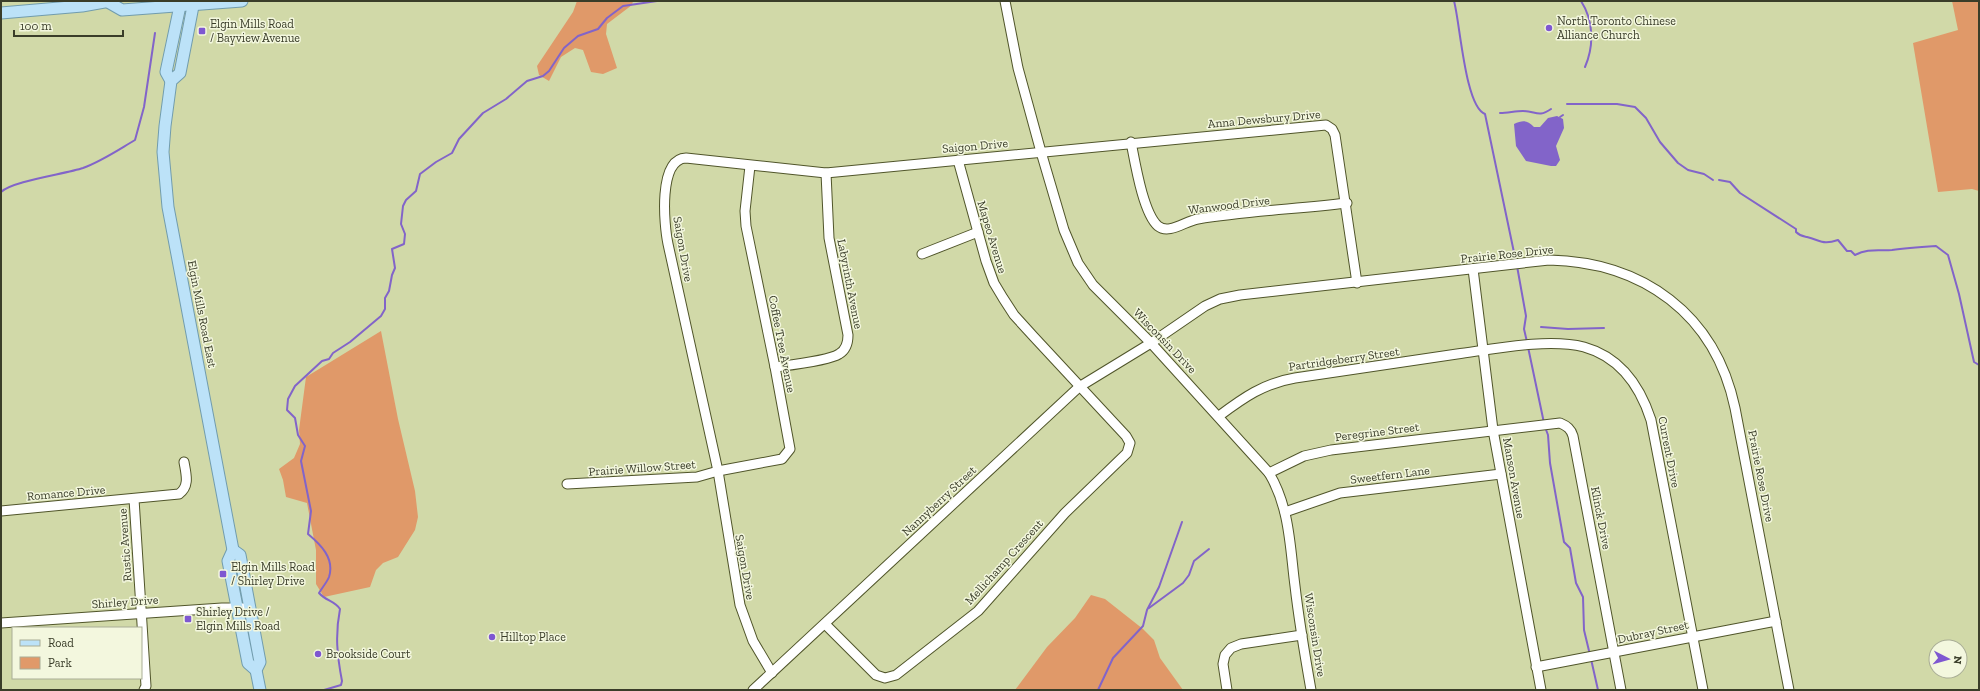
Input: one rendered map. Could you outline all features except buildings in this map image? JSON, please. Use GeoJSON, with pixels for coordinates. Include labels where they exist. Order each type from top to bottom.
{"type":"FeatureCollection","features":[{"type":"Feature","properties":{"kind":"main road"},"geometry":{"type":"LineString","coordinates":[[1,13],[82,3],[109,2],[122,10],[180,3],[242,1]]}},
{"type":"Feature","properties":{"kind":"main road","name":"Elgin Mills Road East"},"geometry":{"type":"LineString","coordinates":[[180,3],[166,72],[171,81],[163,152],[168,207],[233,550],[228,561],[248,664],[256,670]]}},
{"type":"Feature","properties":{"kind":"main road","name":"Elgin Mills Road East"},"geometry":{"type":"LineString","coordinates":[[171,81],[180,73],[194,3]]}},
{"type":"Feature","properties":{"kind":"main road","name":"Elgin Mills Road East"},"geometry":{"type":"LineString","coordinates":[[233,550],[240,555],[260,662],[256,670],[260,690]]}},
{"type":"Feature","properties":{"kind":"street","name":"Wisconsin Drive"},"geometry":{"type":"LineString","coordinates":[[1005,1],[1018,68],[1041,152],[1064,230],[1078,263],[1093,285],[1151,343],[1269,473],[1281,496],[1285,512],[1311,690]]}},
{"type":"Feature","properties":{"kind":"street","name":"Anna Dewsbury Drive"},"geometry":{"type":"LineString","coordinates":[[1041,152],[1132,142],[1327,125],[1332,129],[1335,135],[1357,283]]}},
{"type":"Feature","properties":{"kind":"street","name":"Wanwood Drive"},"geometry":{"type":"LineString","coordinates":[[1132,142],[1137,178],[1144,201],[1155,223],[1163,229],[1171,229],[1197,219],[1346,204]]}},
{"type":"Feature","properties":{"kind":"street","name":"Saigon Drive"},"geometry":{"type":"LineString","coordinates":[[772,673],[753,642],[740,605],[718,471],[668,244],[664,218],[669,170],[679,159],[687,158],[826,173],[1041,152]]}},
{"type":"Feature","properties":{"kind":"street","name":"Mapeo Avenue"},"geometry":{"type":"LineString","coordinates":[[958,160],[992,278],[1014,315],[1079,387]]}},
{"type":"Feature","properties":{"kind":"street","name":"Coffee Tree Avenue"},"geometry":{"type":"LineString","coordinates":[[718,471],[782,459],[790,449],[746,226],[745,211],[750,166]]}},
{"type":"Feature","properties":{"kind":"street","name":"Labyrinth Avenue"},"geometry":{"type":"LineString","coordinates":[[775,367],[836,356],[843,351],[848,342],[828,232],[826,173]]}},
{"type":"Feature","properties":{"kind":"street"},"geometry":{"type":"LineString","coordinates":[[922,254],[978,232]]}},
{"type":"Feature","properties":{"kind":"street","name":"Prairie Rose Drive"},"geometry":{"type":"LineString","coordinates":[[1151,343],[1197,311],[1220,299],[1240,295],[1357,283],[1549,260],[1597,265],[1628,275],[1656,290],[1693,320],[1712,346],[1720,360],[1732,392],[1789,690]]}},
{"type":"Feature","properties":{"kind":"street","name":"Manson Avenue"},"geometry":{"type":"LineString","coordinates":[[1473,269],[1493,430],[1541,690]]}},
{"type":"Feature","properties":{"kind":"street","name":"Nannyberry Street"},"geometry":{"type":"LineString","coordinates":[[753,690],[1079,387],[1151,343]]}},
{"type":"Feature","properties":{"kind":"street","name":"Current Drive"},"geometry":{"type":"LineString","coordinates":[[1482,350],[1547,344],[1584,348],[1615,363],[1642,394],[1651,420],[1703,690]]}},
{"type":"Feature","properties":{"kind":"street","name":"Partridgeberry Street"},"geometry":{"type":"LineString","coordinates":[[1218,416],[1244,397],[1260,388],[1286,379],[1482,350]]}},
{"type":"Feature","properties":{"kind":"street","name":"Mellichamp Crescent"},"geometry":{"type":"LineString","coordinates":[[825,624],[876,675],[888,678],[896,675],[978,611],[1064,513],[1127,453],[1130,443],[1126,436],[1079,387]]}},
{"type":"Feature","properties":{"kind":"street","name":"Klinck Drive"},"geometry":{"type":"LineString","coordinates":[[1493,430],[1560,423],[1572,432],[1621,690]]}},
{"type":"Feature","properties":{"kind":"street","name":"Peregrine Street"},"geometry":{"type":"LineString","coordinates":[[1269,473],[1304,456],[1318,452],[1493,430]]}},
{"type":"Feature","properties":{"kind":"street","name":"Romance Drive"},"geometry":{"type":"LineString","coordinates":[[1,512],[179,494],[184,490],[187,482],[184,462]]}},
{"type":"Feature","properties":{"kind":"street","name":"Prairie Willow Street"},"geometry":{"type":"LineString","coordinates":[[567,484],[697,477],[718,471]]}},
{"type":"Feature","properties":{"kind":"street","name":"Sweetfern Lane"},"geometry":{"type":"LineString","coordinates":[[1285,512],[1340,493],[1501,474]]}},
{"type":"Feature","properties":{"kind":"street","name":"Rustic Avenue"},"geometry":{"type":"LineString","coordinates":[[134,499],[146,686],[144,690]]}},
{"type":"Feature","properties":{"kind":"street","name":"Shirley Drive"},"geometry":{"type":"LineString","coordinates":[[1,623],[142,613],[250,608]]}},
{"type":"Feature","properties":{"kind":"street","name":"Dubray Street"},"geometry":{"type":"LineString","coordinates":[[1536,666],[1776,621]]}},
{"type":"Feature","properties":{"kind":"street"},"geometry":{"type":"LineString","coordinates":[[1227,690],[1223,664],[1225,655],[1231,648],[1241,644],[1302,636]]}},
{"type":"Feature","properties":{"kind":"green space"},"geometry":{"type":"Polygon","coordinates":[[[577,1],[633,1],[632,5],[607,24],[606,34],[617,68],[603,74],[591,72],[583,50],[575,48],[561,57],[549,81],[539,75],[537,66],[573,12],[577,1]]]}},
{"type":"Feature","properties":{"kind":"green space"},"geometry":{"type":"Polygon","coordinates":[[[1952,1],[1979,1],[1979,191],[1972,189],[1938,192],[1913,43],[1958,30],[1952,1]]]}},
{"type":"Feature","properties":{"kind":"green space"},"geometry":{"type":"Polygon","coordinates":[[[381,331],[398,419],[415,491],[418,517],[415,530],[398,557],[383,563],[376,570],[370,587],[324,597],[316,584],[316,550],[307,503],[286,497],[283,480],[279,469],[294,458],[300,444],[299,430],[306,377],[381,331]]]}},
{"type":"Feature","properties":{"kind":"green space"},"geometry":{"type":"Polygon","coordinates":[[[1091,595],[1105,599],[1143,629],[1154,640],[1160,658],[1183,690],[1015,690],[1047,647],[1075,618],[1091,595]]]}},
{"type":"Feature","properties":{"kind":"shaded area"},"geometry":{"type":"Polygon","coordinates":[[[1557,116],[1563,119],[1564,128],[1556,146],[1560,160],[1556,166],[1526,161],[1516,146],[1514,124],[1525,121],[1534,127],[1540,127],[1548,118],[1557,116]]]}},
{"type":"Feature","properties":{"kind":"waterway"},"geometry":{"type":"LineString","coordinates":[[324,690],[341,685],[342,681],[337,645],[340,609],[336,604],[319,593],[329,577],[330,564],[322,547],[308,534],[311,511],[301,461],[305,446],[298,435],[295,418],[287,410],[288,399],[295,386],[322,361],[329,359],[333,353],[350,342],[381,316],[385,309],[385,298],[389,291],[395,268],[392,249],[404,244],[405,234],[401,224],[403,206],[406,200],[416,191],[420,174],[436,162],[452,153],[459,139],[483,113],[506,99],[527,81],[543,76],[549,71],[564,48],[578,36],[598,29],[607,18],[623,6],[657,1]]}},
{"type":"Feature","properties":{"kind":"waterway"},"geometry":{"type":"LineString","coordinates":[[1454,1],[1468,81],[1478,108],[1485,114],[1516,262]]}},
{"type":"Feature","properties":{"kind":"waterway"},"geometry":{"type":"LineString","coordinates":[[1581,1],[1588,17],[1591,34],[1590,51],[1585,67]]}},
{"type":"Feature","properties":{"kind":"waterway"},"geometry":{"type":"LineString","coordinates":[[1,192],[16,184],[83,168],[103,159],[135,140],[144,107],[155,33]]}},
{"type":"Feature","properties":{"kind":"waterway"},"geometry":{"type":"LineString","coordinates":[[1567,104],[1617,104],[1635,107],[1646,118],[1660,142],[1678,163],[1688,170],[1704,174],[1713,180]]}},
{"type":"Feature","properties":{"kind":"waterway"},"geometry":{"type":"LineString","coordinates":[[1500,113],[1527,111],[1540,114],[1551,109]]}},
{"type":"Feature","properties":{"kind":"waterway"},"geometry":{"type":"LineString","coordinates":[[1719,180],[1730,182],[1740,193],[1796,229],[1796,232],[1800,235],[1826,242],[1838,240],[1847,251],[1851,251],[1855,255],[1869,251],[1936,246],[1948,255],[1959,294],[1974,362],[1979,365]]}},
{"type":"Feature","properties":{"kind":"waterway"},"geometry":{"type":"LineString","coordinates":[[1517,266],[1526,316],[1524,329],[1527,342]]}},
{"type":"Feature","properties":{"kind":"waterway"},"geometry":{"type":"LineString","coordinates":[[1541,327],[1568,329],[1604,328]]}},
{"type":"Feature","properties":{"kind":"waterway"},"geometry":{"type":"LineString","coordinates":[[1528,347],[1544,423]]}},
{"type":"Feature","properties":{"kind":"waterway"},"geometry":{"type":"LineString","coordinates":[[1545,427],[1548,435],[1550,463],[1564,542],[1570,548],[1576,583],[1583,597],[1584,630],[1590,655]]}},
{"type":"Feature","properties":{"kind":"waterway"},"geometry":{"type":"LineString","coordinates":[[1098,690],[1113,658],[1143,626],[1147,610],[1159,587],[1182,522]]}},
{"type":"Feature","properties":{"kind":"waterway"},"geometry":{"type":"LineString","coordinates":[[1149,608],[1183,583],[1189,575],[1194,561],[1209,549]]}},
{"type":"Feature","properties":{"kind":"waterway"},"geometry":{"type":"LineString","coordinates":[[1591,659],[1598,690]]}},
{"type":"Feature","properties":{"kind":"place","name":"North Toronto Chinese Alliance Church"},"geometry":{"type":"Point","coordinates":[1549,28]}},
{"type":"Feature","properties":{"kind":"place","name":"Elgin Mills Road / Bayview Avenue"},"geometry":{"type":"Point","coordinates":[202,31]}},
{"type":"Feature","properties":{"kind":"place","name":"Elgin Mills Road / Shirley Drive"},"geometry":{"type":"Point","coordinates":[223,574]}},
{"type":"Feature","properties":{"kind":"place","name":"Shirley Drive / Elgin Mills Road"},"geometry":{"type":"Point","coordinates":[188,619]}},
{"type":"Feature","properties":{"kind":"place","name":"Hilltop Place"},"geometry":{"type":"Point","coordinates":[492,637]}},
{"type":"Feature","properties":{"kind":"place","name":"Brookside Court"},"geometry":{"type":"Point","coordinates":[318,654]}}]}
